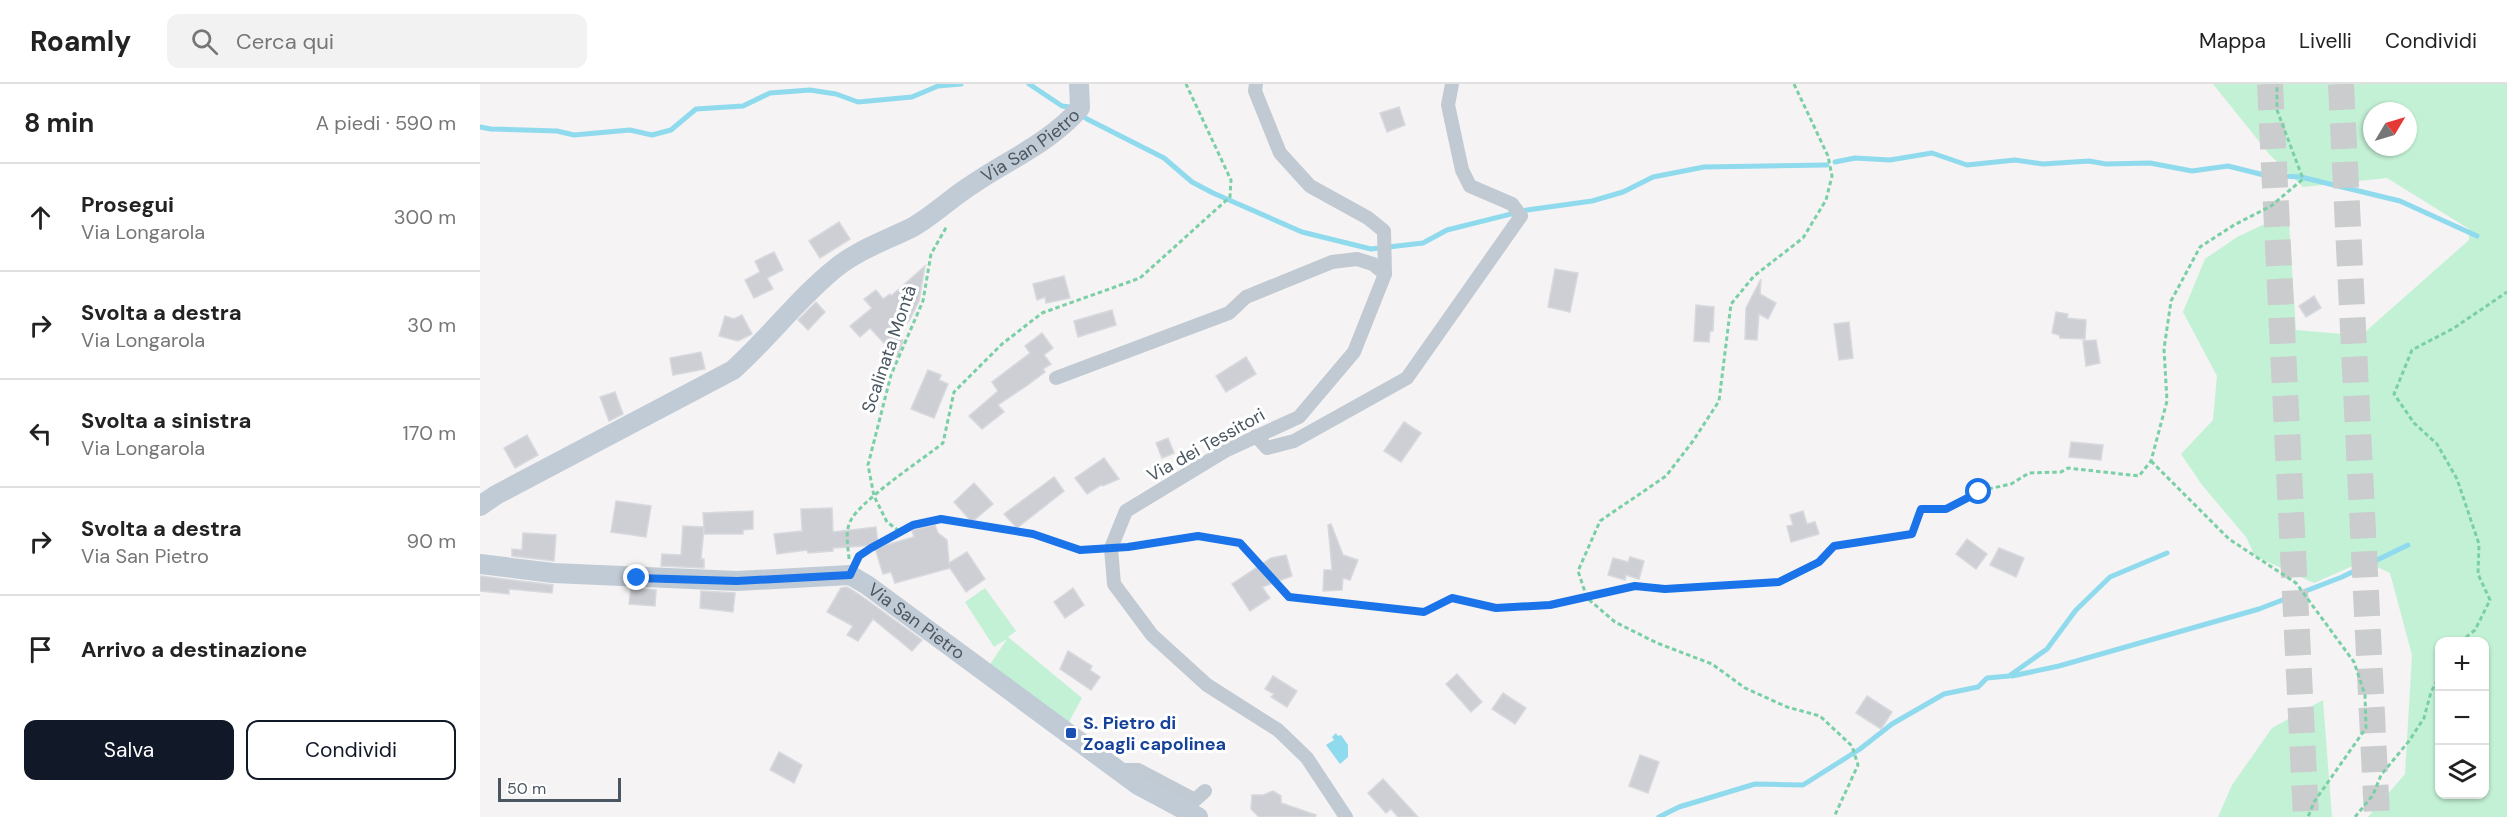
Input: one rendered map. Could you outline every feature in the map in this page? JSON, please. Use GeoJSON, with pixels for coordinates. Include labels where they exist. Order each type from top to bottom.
{"type":"FeatureCollection","features":[{"type":"Feature","properties":{"kind":"street","name":"Via San Pietro"},"geometry":{"type":"LineString","coordinates":[[480,506],[496,495],[733,370],[761,345],[813,288],[836,267],[865,248],[915,226],[973,184],[1032,149],[1067,124],[1080,108],[1079,84]]}},
{"type":"Feature","properties":{"kind":"street","name":"Via dei Tessitori"},"geometry":{"type":"LineString","coordinates":[[1256,84],[1256,91],[1280,153],[1310,186],[1368,218],[1384,231],[1384,274],[1354,352],[1299,417],[1225,451],[1126,511],[1111,548],[1114,584],[1152,635],[1207,685],[1278,730],[1307,758],[1346,817]]}},
{"type":"Feature","properties":{"kind":"street"},"geometry":{"type":"LineString","coordinates":[[1256,436],[1267,448],[1294,441],[1407,378],[1521,216],[1512,204],[1470,186],[1462,170],[1448,105],[1452,84]]}},
{"type":"Feature","properties":{"kind":"street"},"geometry":{"type":"LineString","coordinates":[[1056,378],[1229,313],[1246,297],[1332,262],[1357,259],[1373,264],[1384,274]]}},
{"type":"Feature","properties":{"kind":"street","name":"Via San Pietro"},"geometry":{"type":"LineString","coordinates":[[480,564],[553,573],[737,581],[850,575],[867,585],[1138,785],[1198,817]]}},
{"type":"Feature","properties":{"kind":"street"},"geometry":{"type":"LineString","coordinates":[[1118,770],[1138,770],[1195,800],[1205,791]]}},
{"type":"Feature","properties":{"kind":"path"},"geometry":{"type":"LineString","coordinates":[[850,575],[847,531],[851,520],[874,496],[943,444],[954,392],[1002,344],[1042,313],[1140,278],[1230,197],[1231,180],[1186,84]]}},
{"type":"Feature","properties":{"kind":"path"},"geometry":{"type":"LineString","coordinates":[[1794,84],[1828,156],[1832,176],[1826,200],[1803,238],[1754,276],[1731,304],[1719,401],[1693,441],[1666,476],[1600,521],[1578,571],[1587,598],[1615,622],[1657,643],[1712,664],[1744,688],[1787,707],[1820,716],[1852,746],[1858,765],[1834,817]]}},
{"type":"Feature","properties":{"kind":"path"},"geometry":{"type":"LineString","coordinates":[[850,575],[859,556],[913,525],[941,519],[1033,534],[1080,550],[1198,536],[1240,543],[1289,597],[1424,612],[1452,598],[1496,608],[1550,605],[1635,586],[1665,589],[1779,582],[1819,562],[1834,546],[1912,534],[1921,509],[1946,509],[1979,492],[2011,484],[2029,473],[2061,472],[2068,468],[2139,476],[2151,461],[2167,401],[2164,348],[2171,301],[2200,247],[2234,225],[2271,206],[2303,179],[2277,110],[2277,84]]}},
{"type":"Feature","properties":{"kind":"path","name":"Scalinata Montà"},"geometry":{"type":"LineString","coordinates":[[900,532],[887,522],[874,496],[868,465],[891,375],[923,300],[931,254],[950,221]]}},
{"type":"Feature","properties":{"kind":"path"},"geometry":{"type":"LineString","coordinates":[[2466,637],[2475,630],[2490,600],[2478,574],[2479,544],[2457,479],[2437,444],[2414,423],[2394,393],[2412,350],[2454,328],[2507,292]]}},
{"type":"Feature","properties":{"kind":"path"},"geometry":{"type":"LineString","coordinates":[[2151,461],[2229,538],[2296,583],[2354,662],[2365,695],[2366,728],[2314,802],[2308,817]]}},
{"type":"Feature","properties":{"kind":"path"},"geometry":{"type":"LineString","coordinates":[[2355,817],[2373,795],[2381,775],[2409,741],[2424,718],[2435,684]]}},
{"type":"Feature","properties":{"kind":"green space"},"geometry":{"type":"Polygon","coordinates":[[[2213,84],[2507,84],[2507,817],[2368,817],[2405,774],[2412,655],[2390,573],[2364,561],[2314,583],[2255,556],[2246,537],[2202,485],[2181,454],[2213,420],[2217,376],[2183,312],[2205,259],[2237,237],[2271,221],[2288,207],[2296,330],[2354,335],[2365,332],[2469,240],[2469,229],[2387,178],[2303,187],[2270,155],[2213,84]]]}},
{"type":"Feature","properties":{"kind":"green space"},"geometry":{"type":"Polygon","coordinates":[[[985,588],[1016,631],[1008,637],[1082,698],[1064,731],[985,672],[1007,639],[994,647],[965,602],[985,588]]]}},
{"type":"Feature","properties":{"kind":"green space"},"geometry":{"type":"Polygon","coordinates":[[[2323,700],[2332,817],[2218,817],[2232,785],[2272,728],[2323,700]]]}},
{"type":"Feature","properties":{"kind":"water"},"geometry":{"type":"Polygon","coordinates":[[[1336,733],[1338,736],[1341,735],[1348,745],[1348,757],[1340,764],[1326,745],[1334,740],[1332,737],[1336,733]]]}},
{"type":"Feature","properties":{"kind":"building"},"geometry":{"type":"Polygon","coordinates":[[[1399,107],[1405,125],[1387,132],[1380,113],[1399,107]]]}},
{"type":"Feature","properties":{"kind":"building"},"geometry":{"type":"Polygon","coordinates":[[[839,222],[850,239],[820,258],[809,241],[839,222]]]}},
{"type":"Feature","properties":{"kind":"building"},"geometry":{"type":"Polygon","coordinates":[[[774,252],[783,270],[767,278],[773,289],[754,298],[745,280],[760,272],[755,261],[774,252]]]}},
{"type":"Feature","properties":{"kind":"building"},"geometry":{"type":"Polygon","coordinates":[[[925,266],[919,301],[909,321],[896,333],[903,341],[897,357],[870,328],[860,337],[850,326],[872,308],[864,299],[876,290],[883,299],[890,294],[891,296],[925,266]]]}},
{"type":"Feature","properties":{"kind":"building"},"geometry":{"type":"Polygon","coordinates":[[[1555,269],[1578,273],[1570,312],[1548,307],[1555,269]]]}},
{"type":"Feature","properties":{"kind":"building"},"geometry":{"type":"Polygon","coordinates":[[[1064,276],[1070,298],[1046,303],[1045,297],[1037,300],[1033,284],[1064,276]]]}},
{"type":"Feature","properties":{"kind":"building"},"geometry":{"type":"Polygon","coordinates":[[[1761,279],[1760,294],[1776,303],[1768,319],[1759,314],[1757,340],[1745,339],[1746,308],[1761,279]]]}},
{"type":"Feature","properties":{"kind":"building"},"geometry":{"type":"Polygon","coordinates":[[[2314,296],[2321,308],[2306,317],[2299,306],[2314,296]]]}},
{"type":"Feature","properties":{"kind":"building"},"geometry":{"type":"Polygon","coordinates":[[[816,302],[825,312],[808,330],[798,320],[816,302]]]}},
{"type":"Feature","properties":{"kind":"building"},"geometry":{"type":"Polygon","coordinates":[[[1696,305],[1714,307],[1713,331],[1710,331],[1709,342],[1694,341],[1696,305]]]}},
{"type":"Feature","properties":{"kind":"building"},"geometry":{"type":"Polygon","coordinates":[[[1112,310],[1116,325],[1078,337],[1074,321],[1112,310]]]}},
{"type":"Feature","properties":{"kind":"building"},"geometry":{"type":"Polygon","coordinates":[[[2056,312],[2068,314],[2067,318],[2086,320],[2085,339],[2060,338],[2059,335],[2052,333],[2056,312]]]}},
{"type":"Feature","properties":{"kind":"building"},"geometry":{"type":"Polygon","coordinates":[[[742,315],[752,334],[738,341],[719,336],[725,316],[734,319],[742,315]]]}},
{"type":"Feature","properties":{"kind":"building"},"geometry":{"type":"Polygon","coordinates":[[[1849,322],[1853,358],[1839,360],[1834,324],[1849,322]]]}},
{"type":"Feature","properties":{"kind":"building"},"geometry":{"type":"Polygon","coordinates":[[[1042,333],[1053,348],[1044,355],[1051,364],[1043,369],[1045,372],[998,405],[1004,412],[982,429],[969,416],[998,391],[992,382],[1030,353],[1025,346],[1042,333]]]}},
{"type":"Feature","properties":{"kind":"building"},"geometry":{"type":"Polygon","coordinates":[[[2096,340],[2100,363],[2086,366],[2083,341],[2096,340]]]}},
{"type":"Feature","properties":{"kind":"building"},"geometry":{"type":"Polygon","coordinates":[[[701,352],[705,369],[673,375],[670,358],[701,352]]]}},
{"type":"Feature","properties":{"kind":"building"},"geometry":{"type":"Polygon","coordinates":[[[1246,357],[1256,374],[1226,392],[1216,376],[1246,357]]]}},
{"type":"Feature","properties":{"kind":"building"},"geometry":{"type":"Polygon","coordinates":[[[928,370],[941,375],[939,380],[948,384],[934,418],[911,409],[928,370]]]}},
{"type":"Feature","properties":{"kind":"building"},"geometry":{"type":"Polygon","coordinates":[[[615,392],[623,414],[609,421],[600,397],[615,392]]]}},
{"type":"Feature","properties":{"kind":"building"},"geometry":{"type":"Polygon","coordinates":[[[1404,422],[1421,433],[1401,462],[1384,451],[1404,422]]]}},
{"type":"Feature","properties":{"kind":"building"},"geometry":{"type":"Polygon","coordinates":[[[527,435],[538,455],[515,468],[504,448],[527,435]]]}},
{"type":"Feature","properties":{"kind":"building"},"geometry":{"type":"Polygon","coordinates":[[[1168,438],[1174,453],[1162,458],[1156,443],[1168,438]]]}},
{"type":"Feature","properties":{"kind":"building"},"geometry":{"type":"Polygon","coordinates":[[[2071,442],[2103,445],[2101,460],[2069,457],[2071,442]]]}},
{"type":"Feature","properties":{"kind":"building"},"geometry":{"type":"Polygon","coordinates":[[[1104,458],[1119,479],[1101,485],[1087,494],[1075,478],[1104,458]]]}},
{"type":"Feature","properties":{"kind":"building"},"geometry":{"type":"Polygon","coordinates":[[[1054,477],[1064,491],[1017,528],[1004,514],[1054,477]]]}},
{"type":"Feature","properties":{"kind":"building"},"geometry":{"type":"Polygon","coordinates":[[[974,483],[993,504],[972,522],[954,502],[974,483]]]}},
{"type":"Feature","properties":{"kind":"building"},"geometry":{"type":"Polygon","coordinates":[[[616,501],[651,506],[646,537],[611,532],[616,501]]]}},
{"type":"Feature","properties":{"kind":"building"},"geometry":{"type":"Polygon","coordinates":[[[832,508],[833,532],[876,527],[878,545],[833,548],[833,551],[808,553],[807,550],[777,554],[774,534],[802,531],[801,509],[832,508]]]}},
{"type":"Feature","properties":{"kind":"building"},"geometry":{"type":"Polygon","coordinates":[[[753,511],[753,529],[743,530],[743,534],[704,534],[704,528],[701,559],[704,559],[704,568],[661,566],[662,554],[681,555],[683,526],[704,527],[703,513],[753,511]]]}},
{"type":"Feature","properties":{"kind":"building"},"geometry":{"type":"Polygon","coordinates":[[[1803,511],[1807,524],[1815,522],[1819,534],[1791,542],[1787,526],[1793,525],[1790,515],[1803,511]]]}},
{"type":"Feature","properties":{"kind":"building"},"geometry":{"type":"Polygon","coordinates":[[[1331,524],[1343,555],[1358,560],[1350,580],[1343,578],[1342,590],[1323,591],[1324,570],[1332,570],[1328,525],[1331,524]]]}},
{"type":"Feature","properties":{"kind":"building"},"geometry":{"type":"Polygon","coordinates":[[[935,525],[938,533],[947,540],[949,563],[967,552],[985,579],[966,592],[950,568],[895,583],[891,572],[883,574],[875,548],[914,537],[912,530],[935,525]]]}},
{"type":"Feature","properties":{"kind":"building"},"geometry":{"type":"Polygon","coordinates":[[[523,533],[556,535],[554,561],[512,556],[512,549],[522,550],[523,533]]]}},
{"type":"Feature","properties":{"kind":"building"},"geometry":{"type":"Polygon","coordinates":[[[1967,539],[1987,554],[1976,569],[1956,554],[1967,539]]]}},
{"type":"Feature","properties":{"kind":"building"},"geometry":{"type":"Polygon","coordinates":[[[1999,548],[2024,558],[2016,577],[1990,565],[1999,548]]]}},
{"type":"Feature","properties":{"kind":"building"},"geometry":{"type":"Polygon","coordinates":[[[1286,555],[1292,576],[1262,587],[1270,598],[1250,611],[1232,584],[1271,558],[1286,555]]]}},
{"type":"Feature","properties":{"kind":"building"},"geometry":{"type":"Polygon","coordinates":[[[1630,557],[1644,561],[1639,579],[1626,575],[1625,580],[1608,575],[1613,558],[1628,562],[1630,557]]]}},
{"type":"Feature","properties":{"kind":"building"},"geometry":{"type":"Polygon","coordinates":[[[480,576],[553,585],[552,593],[509,589],[509,594],[480,591],[480,576]]]}},
{"type":"Feature","properties":{"kind":"building"},"geometry":{"type":"Polygon","coordinates":[[[847,587],[922,640],[912,651],[873,619],[858,641],[847,635],[853,626],[827,612],[841,588],[847,587]]]}},
{"type":"Feature","properties":{"kind":"building"},"geometry":{"type":"Polygon","coordinates":[[[631,588],[656,590],[655,606],[629,604],[631,588]]]}},
{"type":"Feature","properties":{"kind":"building"},"geometry":{"type":"Polygon","coordinates":[[[1073,588],[1084,605],[1065,618],[1054,602],[1073,588]]]}},
{"type":"Feature","properties":{"kind":"building"},"geometry":{"type":"Polygon","coordinates":[[[701,591],[735,593],[733,612],[700,608],[701,591]]]}},
{"type":"Feature","properties":{"kind":"building"},"geometry":{"type":"Polygon","coordinates":[[[1068,651],[1092,666],[1090,670],[1100,677],[1091,690],[1060,669],[1068,651]]]}},
{"type":"Feature","properties":{"kind":"building"},"geometry":{"type":"Polygon","coordinates":[[[1457,674],[1482,702],[1471,712],[1446,684],[1457,674]]]}},
{"type":"Feature","properties":{"kind":"building"},"geometry":{"type":"Polygon","coordinates":[[[1273,676],[1297,691],[1287,707],[1271,697],[1274,694],[1265,689],[1273,676]]]}},
{"type":"Feature","properties":{"kind":"building"},"geometry":{"type":"Polygon","coordinates":[[[1503,693],[1526,708],[1515,724],[1492,709],[1503,693]]]}},
{"type":"Feature","properties":{"kind":"building"},"geometry":{"type":"Polygon","coordinates":[[[1867,696],[1892,712],[1881,729],[1856,713],[1867,696]]]}},
{"type":"Feature","properties":{"kind":"building"},"geometry":{"type":"Polygon","coordinates":[[[779,752],[802,765],[794,783],[770,770],[779,752]]]}},
{"type":"Feature","properties":{"kind":"building"},"geometry":{"type":"Polygon","coordinates":[[[1640,755],[1659,762],[1648,793],[1629,786],[1640,755]]]}},
{"type":"Feature","properties":{"kind":"building"},"geometry":{"type":"Polygon","coordinates":[[[1383,779],[1418,817],[1398,817],[1391,809],[1386,813],[1368,793],[1383,779]]]}},
{"type":"Feature","properties":{"kind":"building"},"geometry":{"type":"Polygon","coordinates":[[[1273,791],[1281,796],[1281,803],[1316,815],[1315,817],[1259,817],[1251,809],[1252,795],[1263,795],[1273,791]]]}},
{"type":"Feature","properties":{"kind":"waterway"},"geometry":{"type":"LineString","coordinates":[[480,127],[557,131],[574,135],[630,130],[652,135],[671,130],[696,109],[743,106],[770,93],[810,90],[836,94],[858,102],[912,97],[938,86],[961,84]]}},
{"type":"Feature","properties":{"kind":"waterway"},"geometry":{"type":"LineString","coordinates":[[1029,84],[1062,106],[1070,107],[1087,119],[1164,158],[1192,182],[1213,193],[1302,232],[1371,249],[1423,243],[1447,230],[1527,210],[1592,201],[1623,192],[1653,177],[1704,167],[1827,165]]}},
{"type":"Feature","properties":{"kind":"waterway"},"geometry":{"type":"LineString","coordinates":[[1835,162],[1855,158],[1890,160],[1932,153],[1967,165],[2015,160],[2043,164],[2089,161],[2106,164],[2150,163],[2192,171],[2228,166],[2264,175],[2301,177],[2400,201],[2477,236]]}},
{"type":"Feature","properties":{"kind":"waterway"},"geometry":{"type":"LineString","coordinates":[[2012,676],[2059,666],[2259,609],[2342,577],[2408,545]]}},
{"type":"Feature","properties":{"kind":"waterway"},"geometry":{"type":"LineString","coordinates":[[1659,817],[1679,807],[1755,784],[1803,785],[1860,749],[1892,724],[1944,694],[1978,687],[1987,678],[2009,676],[2047,649],[2076,610],[2110,577],[2167,553]]}},
{"type":"Feature","properties":{"kind":"tunnel"},"geometry":{"type":"LineString","coordinates":[[2270,84],[2306,817]]}},
{"type":"Feature","properties":{"kind":"tunnel"},"geometry":{"type":"LineString","coordinates":[[2341,84],[2377,817]]}},
{"type":"Feature","properties":{"kind":"place","name":"S. Pietro di Zoagli capolinea"},"geometry":{"type":"Point","coordinates":[1071,733]}},
{"type":"Feature","properties":{"kind":"route"},"geometry":{"type":"LineString","coordinates":[[637,578],[737,581],[850,575],[859,556],[871,548],[913,525],[941,519],[1033,534],[1080,550],[1128,547],[1198,536],[1240,543],[1289,597],[1424,612],[1452,598],[1496,608],[1550,605],[1635,586],[1665,589],[1779,582],[1819,562],[1834,546],[1912,534],[1921,509],[1946,509],[1979,492]]}}]}
